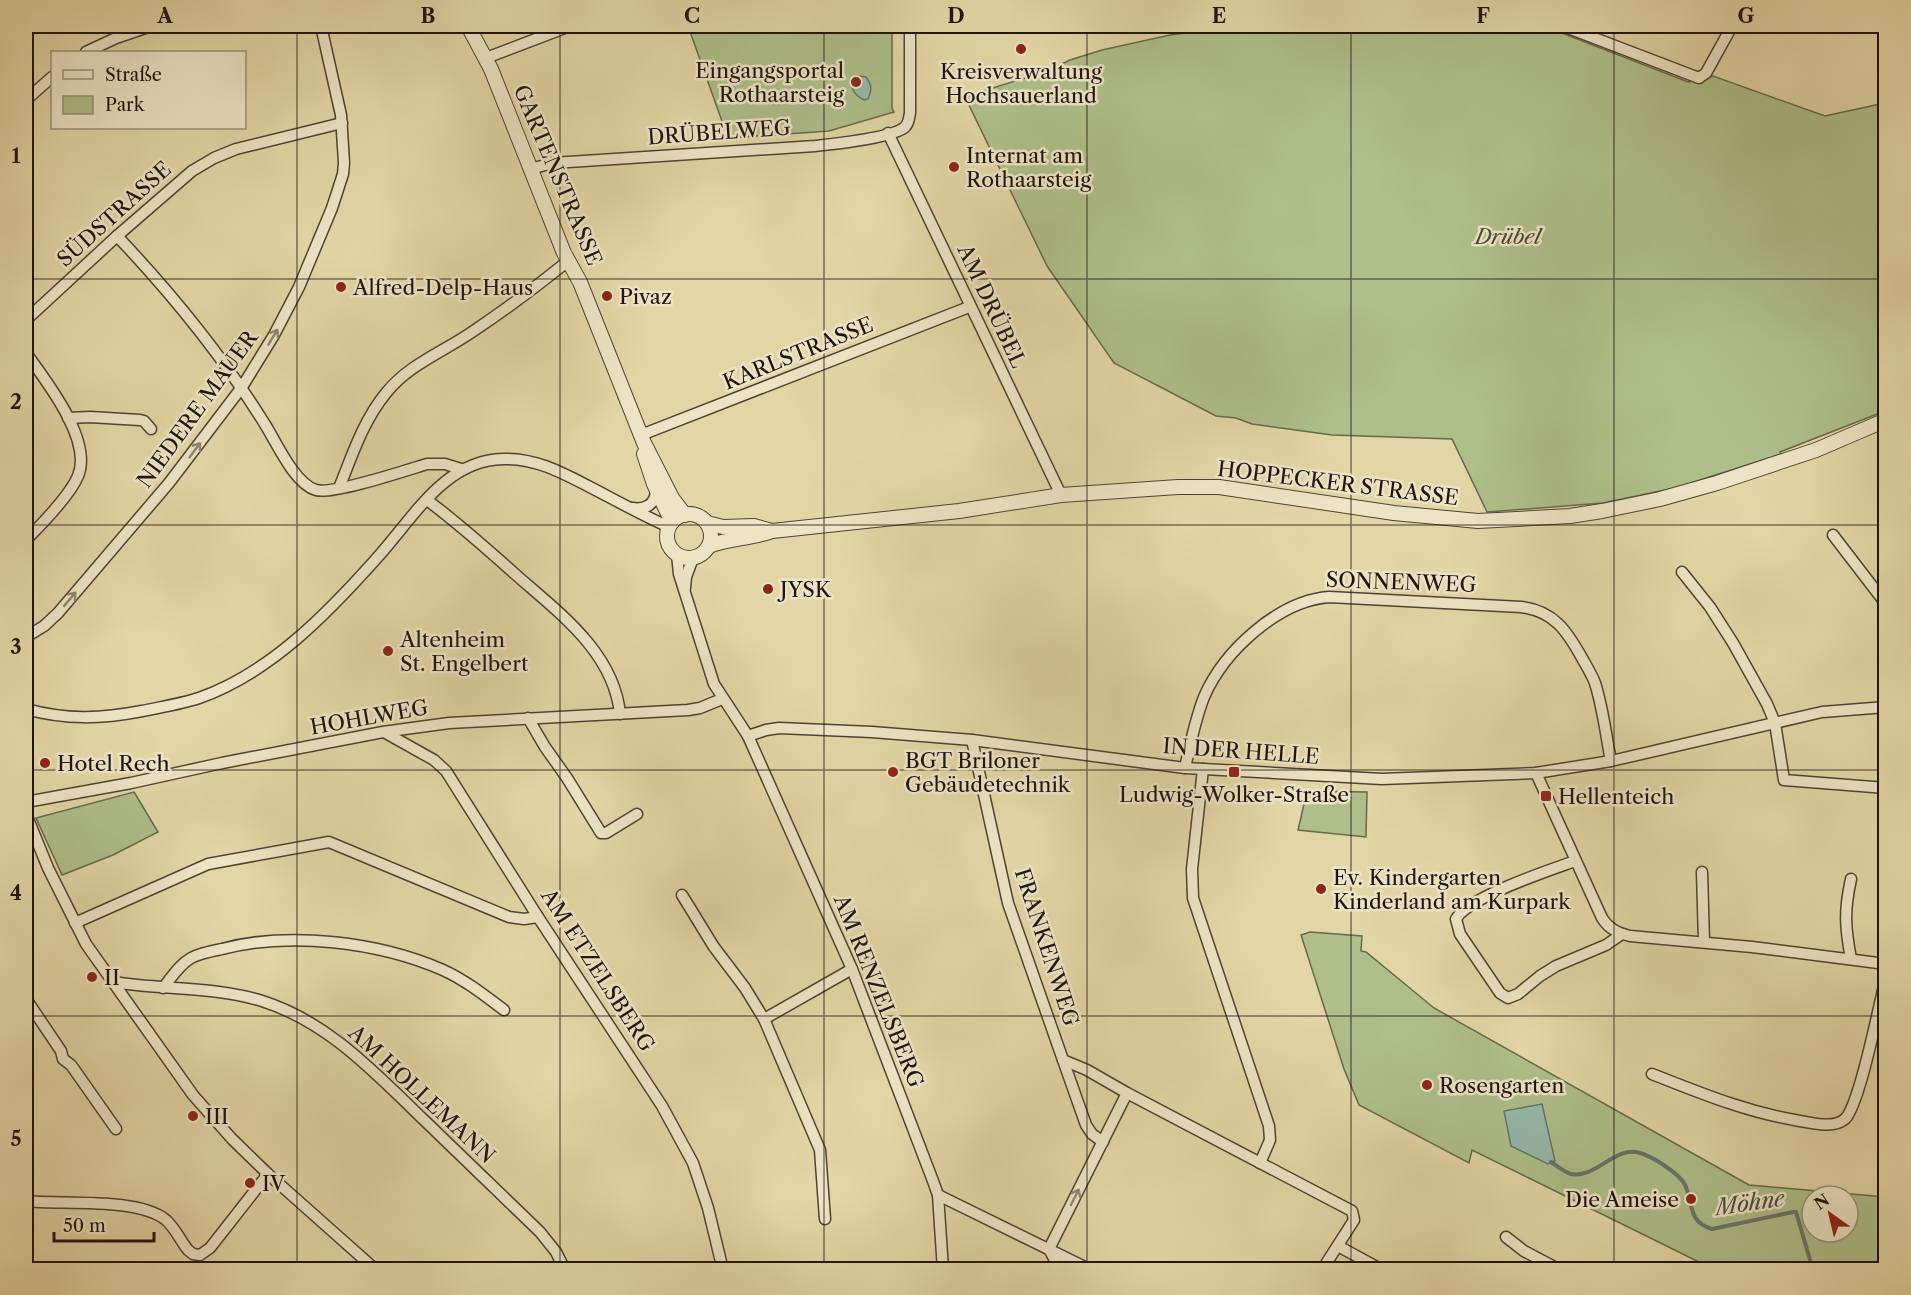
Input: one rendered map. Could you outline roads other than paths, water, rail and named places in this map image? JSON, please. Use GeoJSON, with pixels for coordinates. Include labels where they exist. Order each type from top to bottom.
{"type":"FeatureCollection","features":[{"type":"Feature","properties":{"kind":"street"},"geometry":{"type":"LineString","coordinates":[[88,51],[151,26]]}},
{"type":"Feature","properties":{"kind":"street","name":"NIEDERE MAUER"},"geometry":{"type":"LineString","coordinates":[[26,636],[44,626],[58,613],[180,470],[242,387],[299,288],[332,208],[342,174],[342,123],[321,26]]}},
{"type":"Feature","properties":{"kind":"street","name":"GARTENSTRASSE"},"geometry":{"type":"LineString","coordinates":[[468,26],[486,58],[643,439],[672,498],[685,514]]}},
{"type":"Feature","properties":{"kind":"street"},"geometry":{"type":"LineString","coordinates":[[486,58],[570,26]]}},
{"type":"Feature","properties":{"kind":"street","name":"DRÜBELWEG"},"geometry":{"type":"LineString","coordinates":[[530,169],[553,164],[815,146],[850,142],[901,129],[908,123],[910,113],[910,26]]}},
{"type":"Feature","properties":{"kind":"street"},"geometry":{"type":"LineString","coordinates":[[1563,26],[1699,78],[1706,73],[1732,26]]}},
{"type":"Feature","properties":{"kind":"street"},"geometry":{"type":"LineString","coordinates":[[26,100],[51,78]]}},
{"type":"Feature","properties":{"kind":"street","name":"SÜDSTRASSE"},"geometry":{"type":"LineString","coordinates":[[26,320],[192,171],[214,158],[252,144],[342,123]]}},
{"type":"Feature","properties":{"kind":"street","name":"AM DRÜBEL"},"geometry":{"type":"LineString","coordinates":[[888,133],[969,307],[1061,495]]}},
{"type":"Feature","properties":{"kind":"street"},"geometry":{"type":"LineString","coordinates":[[117,236],[163,286],[242,387],[300,479],[316,490],[339,488],[427,464],[445,464],[461,470]]}},
{"type":"Feature","properties":{"kind":"street"},"geometry":{"type":"LineString","coordinates":[[339,488],[368,421],[380,400],[391,387],[410,370],[471,333],[568,261]]}},
{"type":"Feature","properties":{"kind":"street","name":"KARLSTRASSE"},"geometry":{"type":"LineString","coordinates":[[643,439],[969,307]]}},
{"type":"Feature","properties":{"kind":"street"},"geometry":{"type":"LineString","coordinates":[[26,353],[54,391],[68,418],[80,452],[81,464],[78,477],[55,508],[26,540]]}},
{"type":"Feature","properties":{"kind":"street"},"geometry":{"type":"LineString","coordinates":[[68,418],[140,420],[151,429]]}},
{"type":"Feature","properties":{"kind":"street","name":"HOPPECKER STRASSE"},"geometry":{"type":"LineString","coordinates":[[709,546],[722,541],[754,537],[772,531],[959,511],[1061,495],[1150,488],[1219,487],[1394,513],[1446,518],[1503,521],[1570,516],[1660,498],[1717,483],[1816,450],[1886,420]]}},
{"type":"Feature","properties":{"kind":"street","name":"GARTENSTRASSE"},"geometry":{"type":"LineString","coordinates":[[643,439],[646,464],[671,525]]}},
{"type":"Feature","properties":{"kind":"street"},"geometry":{"type":"LineString","coordinates":[[26,709],[60,717],[81,718],[132,713],[200,698],[238,680],[278,653],[330,608],[378,558],[446,480],[472,464],[511,459],[530,461],[559,471],[631,508],[671,525]]}},
{"type":"Feature","properties":{"kind":"street"},"geometry":{"type":"LineString","coordinates":[[631,508],[638,509],[651,504],[655,500],[656,491]]}},
{"type":"Feature","properties":{"kind":"street"},"geometry":{"type":"LineString","coordinates":[[427,500],[470,533],[582,636],[613,681],[619,700],[620,714]]}},
{"type":"Feature","properties":{"kind":"street"},"geometry":{"type":"LineString","coordinates":[[685,514],[698,516],[707,523],[711,535],[709,546],[704,553],[693,558],[682,557],[669,545],[671,525],[685,514]]}},
{"type":"Feature","properties":{"kind":"street","name":"HOPPECKER STRASSE"},"geometry":{"type":"LineString","coordinates":[[707,523],[723,527],[754,526],[772,531]]}},
{"type":"Feature","properties":{"kind":"street"},"geometry":{"type":"LineString","coordinates":[[1833,535],[1886,604]]}},
{"type":"Feature","properties":{"kind":"street"},"geometry":{"type":"LineString","coordinates":[[677,554],[679,574],[714,684],[748,736]]}},
{"type":"Feature","properties":{"kind":"street"},"geometry":{"type":"LineString","coordinates":[[685,588],[686,577],[693,558]]}},
{"type":"Feature","properties":{"kind":"street"},"geometry":{"type":"LineString","coordinates":[[1682,572],[1710,607],[1767,704],[1775,723],[1785,782],[1886,788]]}},
{"type":"Feature","properties":{"kind":"street","name":"SONNENWEG"},"geometry":{"type":"LineString","coordinates":[[1185,768],[1204,698],[1231,653],[1273,618],[1310,600],[1329,597],[1521,607],[1531,608],[1545,614],[1556,621],[1571,639],[1594,680],[1611,761]]}},
{"type":"Feature","properties":{"kind":"street","name":"HOHLWEG"},"geometry":{"type":"LineString","coordinates":[[26,802],[384,732],[450,723],[688,710],[722,699]]}},
{"type":"Feature","properties":{"kind":"street","name":"IN DER HELLE"},"geometry":{"type":"LineString","coordinates":[[748,736],[779,728],[872,732],[972,740],[1203,770],[1382,779],[1536,773],[1611,761],[1822,712],[1886,707]]}},
{"type":"Feature","properties":{"kind":"street"},"geometry":{"type":"LineString","coordinates":[[528,718],[601,833],[606,833],[637,814]]}},
{"type":"Feature","properties":{"kind":"street","name":"AM ETZELSBERG"},"geometry":{"type":"LineString","coordinates":[[384,732],[440,763],[538,917],[633,1059],[693,1162],[708,1208],[723,1269]]}},
{"type":"Feature","properties":{"kind":"street","name":"AM RENZELSBERG"},"geometry":{"type":"LineString","coordinates":[[748,736],[852,969],[938,1195],[943,1269]]}},
{"type":"Feature","properties":{"kind":"street","name":"FRANKENWEG"},"geometry":{"type":"LineString","coordinates":[[972,740],[1008,903],[1086,1125],[1092,1134],[1103,1142]]}},
{"type":"Feature","properties":{"kind":"street"},"geometry":{"type":"LineString","coordinates":[[1203,770],[1192,869],[1193,898],[1269,1126],[1270,1140],[1260,1163]]}},
{"type":"Feature","properties":{"kind":"street"},"geometry":{"type":"LineString","coordinates":[[1536,773],[1575,861],[1605,922],[1612,929],[1622,934],[1886,964]]}},
{"type":"Feature","properties":{"kind":"street"},"geometry":{"type":"LineString","coordinates":[[26,814],[48,868],[91,953],[200,1104],[268,1174],[376,1269]]}},
{"type":"Feature","properties":{"kind":"street"},"geometry":{"type":"LineString","coordinates":[[75,923],[208,864],[329,842],[509,917],[524,919],[538,917]]}},
{"type":"Feature","properties":{"kind":"street"},"geometry":{"type":"LineString","coordinates":[[1575,861],[1506,888],[1465,909],[1456,919],[1460,934],[1500,993],[1508,998],[1518,994],[1556,966],[1606,945],[1622,934]]}},
{"type":"Feature","properties":{"kind":"street"},"geometry":{"type":"LineString","coordinates":[[1702,872],[1704,942]]}},
{"type":"Feature","properties":{"kind":"street"},"geometry":{"type":"LineString","coordinates":[[1851,879],[1846,903],[1845,926],[1851,959]]}},
{"type":"Feature","properties":{"kind":"street"},"geometry":{"type":"LineString","coordinates":[[682,895],[714,947],[745,988],[764,1019],[820,1150],[825,1220]]}},
{"type":"Feature","properties":{"kind":"street"},"geometry":{"type":"LineString","coordinates":[[163,988],[184,963],[200,954],[250,943],[305,940],[372,949],[434,967],[474,987],[504,1010]]}},
{"type":"Feature","properties":{"kind":"street"},"geometry":{"type":"LineString","coordinates":[[764,1019],[852,969]]}},
{"type":"Feature","properties":{"kind":"street"},"geometry":{"type":"LineString","coordinates":[[1652,1074],[1755,1112],[1811,1123],[1828,1125],[1839,1122],[1851,1110],[1859,1088],[1886,978]]}},
{"type":"Feature","properties":{"kind":"street","name":"AM HOLLEMANN"},"geometry":{"type":"LineString","coordinates":[[113,982],[238,995],[287,1010],[322,1030],[363,1060],[540,1232],[556,1252],[565,1269]]}},
{"type":"Feature","properties":{"kind":"street"},"geometry":{"type":"LineString","coordinates":[[26,999],[62,1051],[63,1059],[71,1065],[116,1129]]}},
{"type":"Feature","properties":{"kind":"street","name":"FRANKENWEG"},"geometry":{"type":"LineString","coordinates":[[1063,1060],[1088,1070],[1127,1093],[1352,1211],[1354,1220],[1322,1269]]}},
{"type":"Feature","properties":{"kind":"street"},"geometry":{"type":"LineString","coordinates":[[1049,1249],[1127,1093]]}},
{"type":"Feature","properties":{"kind":"street"},"geometry":{"type":"LineString","coordinates":[[26,1202],[120,1206],[144,1210],[165,1220],[188,1250],[200,1256],[210,1248],[268,1174]]}},
{"type":"Feature","properties":{"kind":"street"},"geometry":{"type":"LineString","coordinates":[[938,1195],[1091,1269]]}},
{"type":"Feature","properties":{"kind":"street"},"geometry":{"type":"LineString","coordinates":[[1506,1237],[1524,1251],[1560,1269]]}},
{"type":"Feature","properties":{"kind":"street"},"geometry":{"type":"LineString","coordinates":[[1338,1246],[1382,1269]]}},
{"type":"Feature","properties":{"kind":"street"},"geometry":{"type":"LineString","coordinates":[[1049,1249],[1060,1269]]}},
{"type":"Feature","properties":{"kind":"waterway","name":"Möhne"},"geometry":{"type":"LineString","coordinates":[[1551,1162],[1568,1173],[1580,1174],[1589,1172],[1622,1154],[1631,1152],[1645,1155],[1678,1176],[1685,1185],[1692,1211],[1698,1222],[1712,1229],[1796,1212],[1813,1270]]}},
{"type":"Feature","properties":{"kind":"place","name":"Kreisverwaltung Hochsauerland"},"geometry":{"type":"Point","coordinates":[1021,49]}},
{"type":"Feature","properties":{"kind":"place","name":"Eingangsportal Rothaarsteig"},"geometry":{"type":"Point","coordinates":[856,82]}},
{"type":"Feature","properties":{"kind":"place","name":"Internat am Rothaarsteig"},"geometry":{"type":"Point","coordinates":[954,167]}},
{"type":"Feature","properties":{"kind":"place","name":"Alfred-Delp-Haus"},"geometry":{"type":"Point","coordinates":[341,287]}},
{"type":"Feature","properties":{"kind":"place","name":"Pivaz"},"geometry":{"type":"Point","coordinates":[607,296]}},
{"type":"Feature","properties":{"kind":"place","name":"JYSK"},"geometry":{"type":"Point","coordinates":[768,589]}},
{"type":"Feature","properties":{"kind":"place","name":"Altenheim St. Engelbert"},"geometry":{"type":"Point","coordinates":[388,651]}},
{"type":"Feature","properties":{"kind":"place","name":"Hotel Rech"},"geometry":{"type":"Point","coordinates":[45,763]}},
{"type":"Feature","properties":{"kind":"place","name":"BGT Briloner Gebäudetechnik"},"geometry":{"type":"Point","coordinates":[893,772]}},
{"type":"Feature","properties":{"kind":"place","name":"Ludwig-Wolker-Straße"},"geometry":{"type":"Point","coordinates":[1234,772]}},
{"type":"Feature","properties":{"kind":"place","name":"Hellenteich"},"geometry":{"type":"Point","coordinates":[1546,796]}},
{"type":"Feature","properties":{"kind":"place","name":"Ev. Kindergarten Kinderland am Kurpark"},"geometry":{"type":"Point","coordinates":[1321,889]}},
{"type":"Feature","properties":{"kind":"place","name":"II"},"geometry":{"type":"Point","coordinates":[92,977]}},
{"type":"Feature","properties":{"kind":"place","name":"Rosengarten"},"geometry":{"type":"Point","coordinates":[1427,1085]}},
{"type":"Feature","properties":{"kind":"place","name":"III"},"geometry":{"type":"Point","coordinates":[193,1116]}},
{"type":"Feature","properties":{"kind":"place","name":"IV"},"geometry":{"type":"Point","coordinates":[250,1183]}},
{"type":"Feature","properties":{"kind":"place","name":"Die Ameise"},"geometry":{"type":"Point","coordinates":[1691,1199]}},
{"type":"Feature","properties":{"kind":"park label","name":"Drübel"},"geometry":{"type":"Point","coordinates":[1508,236]}}]}
